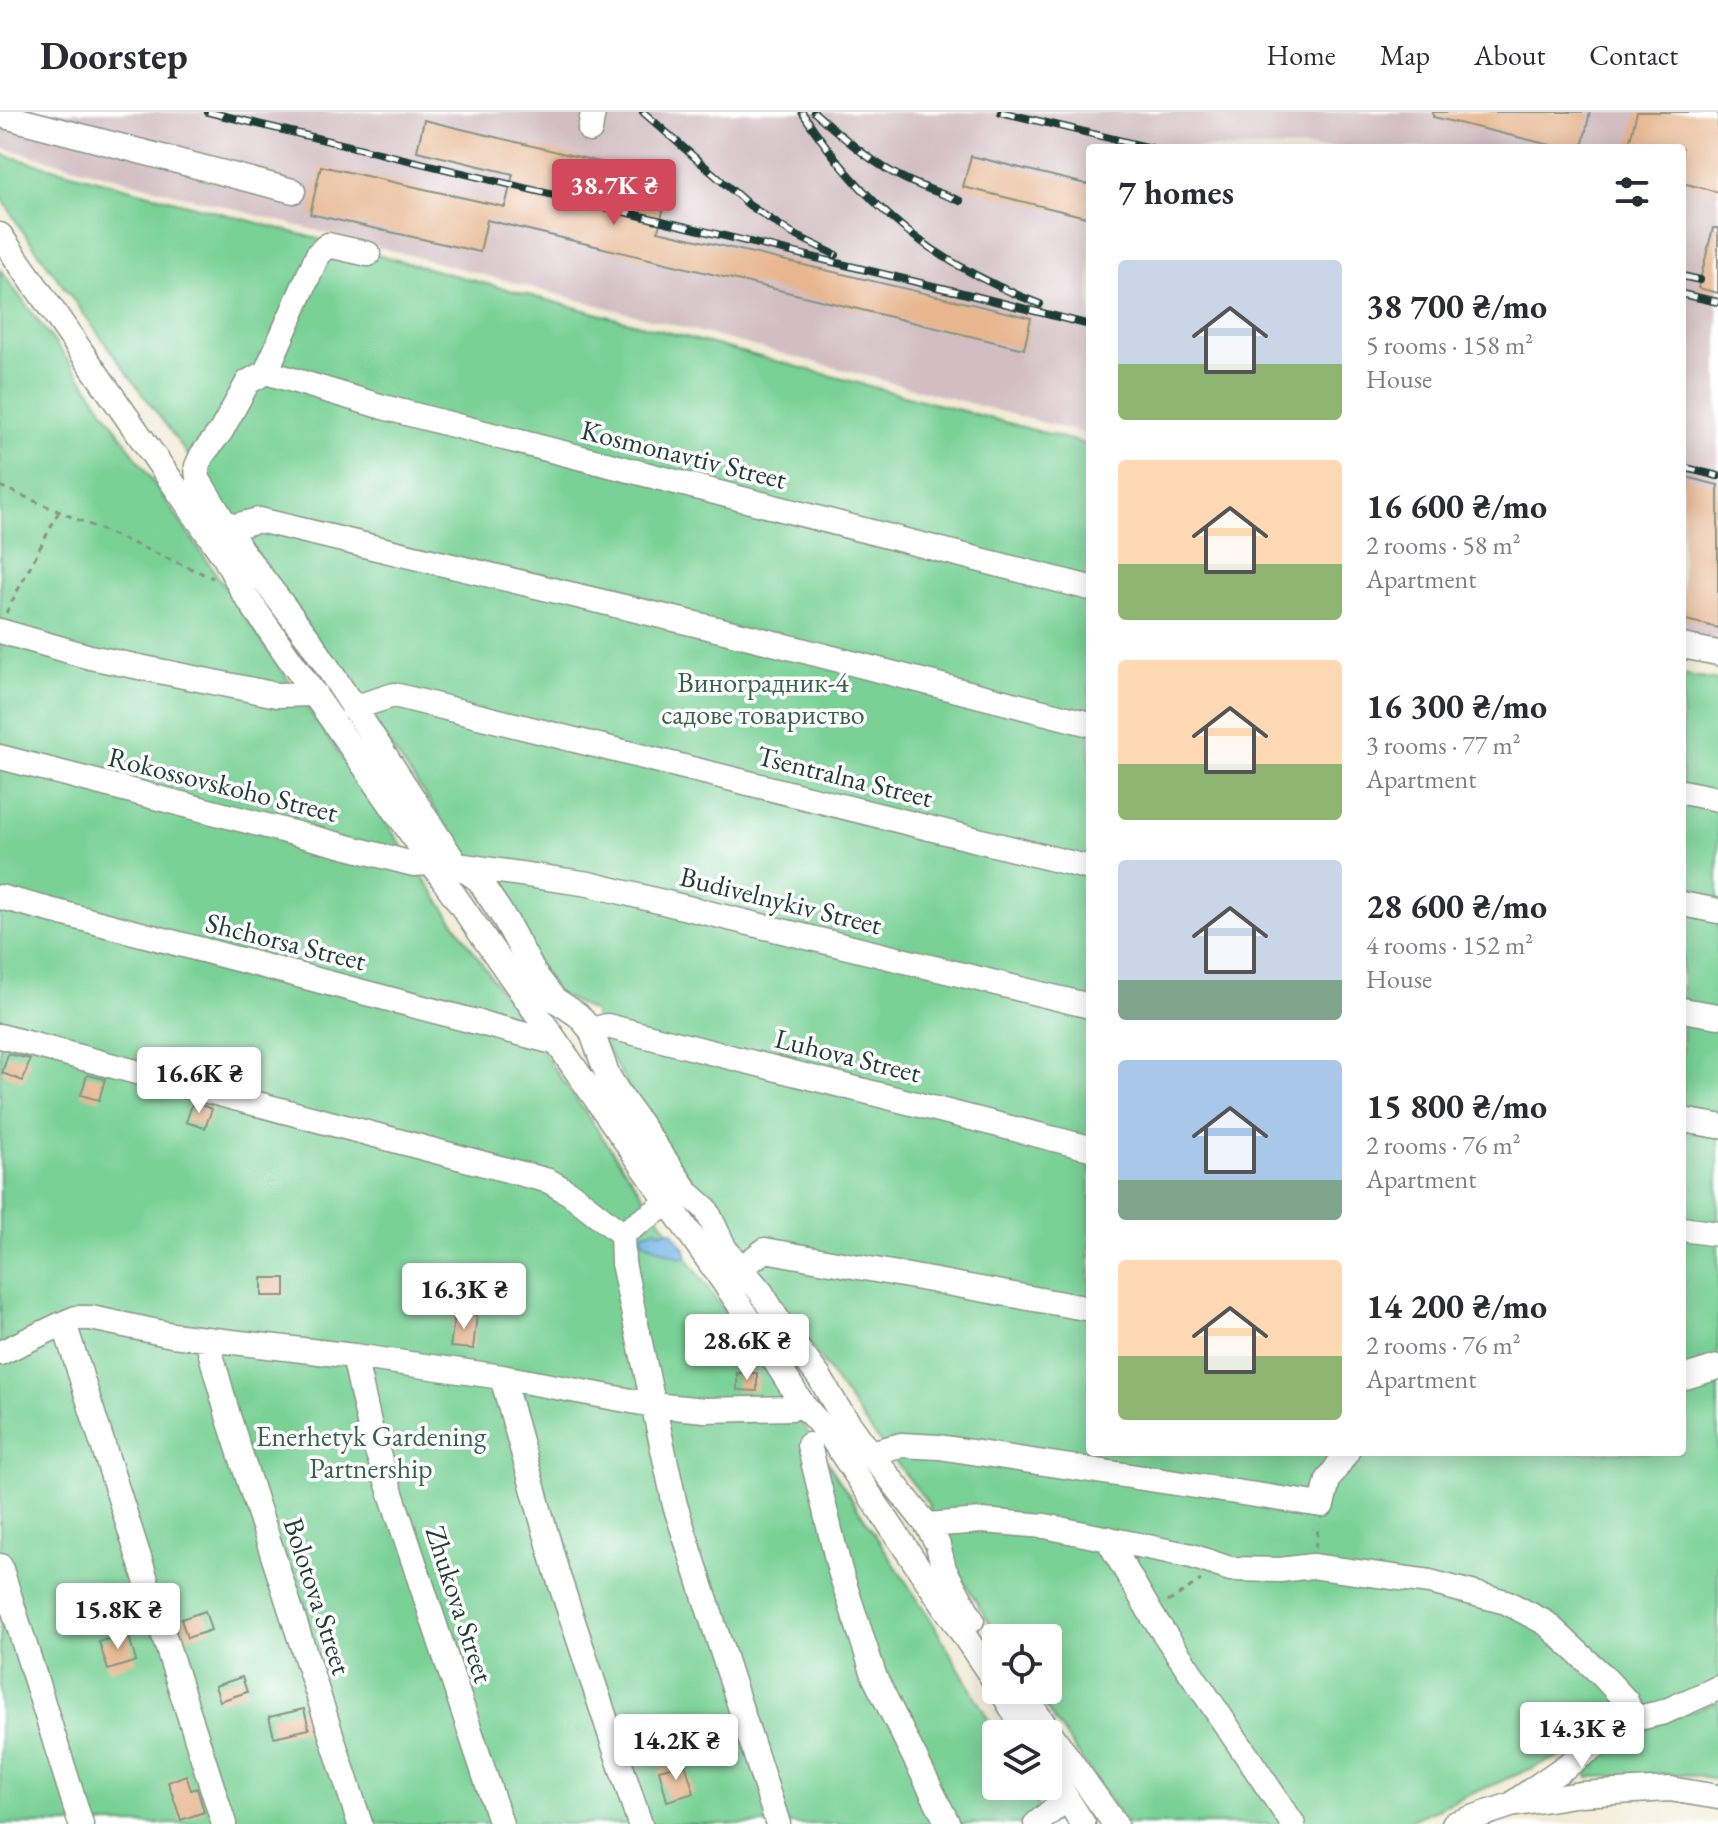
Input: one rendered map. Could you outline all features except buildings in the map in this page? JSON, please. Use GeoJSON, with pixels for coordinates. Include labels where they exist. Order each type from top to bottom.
{"type":"FeatureCollection","features":[{"type":"Feature","properties":{"kind":"street"},"geometry":{"type":"LineString","coordinates":[[0,115],[293,191]]}},
{"type":"Feature","properties":{"kind":"street"},"geometry":{"type":"LineString","coordinates":[[0,235],[225,558],[243,592],[739,1304],[803,1405],[839,1450],[982,1662]]}},
{"type":"Feature","properties":{"kind":"street"},"geometry":{"type":"LineString","coordinates":[[368,254],[328,245],[318,254],[266,372],[248,382],[197,466],[198,479],[227,528],[311,642],[456,864],[479,880],[534,973],[554,999],[578,1015],[591,1030],[608,1076],[619,1094],[688,1193],[706,1209],[725,1249],[761,1292],[837,1407],[927,1525],[938,1545],[944,1569],[982,1635]]}},
{"type":"Feature","properties":{"kind":"street","name":"Kosmonavtiv Street"},"geometry":{"type":"LineString","coordinates":[[266,372],[459,427],[1086,587]]}},
{"type":"Feature","properties":{"kind":"street"},"geometry":{"type":"LineString","coordinates":[[227,528],[259,520],[723,630],[1086,723]]}},
{"type":"Feature","properties":{"kind":"street"},"geometry":{"type":"LineString","coordinates":[[0,631],[90,657],[277,695],[315,694]]}},
{"type":"Feature","properties":{"kind":"street"},"geometry":{"type":"LineString","coordinates":[[1686,647],[1718,653]]}},
{"type":"Feature","properties":{"kind":"street","name":"Tsentralna Street"},"geometry":{"type":"LineString","coordinates":[[353,708],[394,695],[1086,867]]}},
{"type":"Feature","properties":{"kind":"street","name":"Rokossovskoho Street"},"geometry":{"type":"LineString","coordinates":[[0,757],[413,864],[431,863]]}},
{"type":"Feature","properties":{"kind":"street"},"geometry":{"type":"LineString","coordinates":[[1686,793],[1718,799]]}},
{"type":"Feature","properties":{"kind":"street","name":"Budivelnykiv Street"},"geometry":{"type":"LineString","coordinates":[[456,864],[589,884],[1086,1005]]}},
{"type":"Feature","properties":{"kind":"street","name":"Shchorsa Street"},"geometry":{"type":"LineString","coordinates":[[0,897],[557,1043]]}},
{"type":"Feature","properties":{"kind":"street"},"geometry":{"type":"LineString","coordinates":[[1686,905],[1718,911]]}},
{"type":"Feature","properties":{"kind":"street"},"geometry":{"type":"LineString","coordinates":[[1686,1011],[1718,1016]]}},
{"type":"Feature","properties":{"kind":"street","name":"Luhova Street"},"geometry":{"type":"LineString","coordinates":[[591,1030],[607,1026],[1086,1147]]}},
{"type":"Feature","properties":{"kind":"street"},"geometry":{"type":"LineString","coordinates":[[0,1036],[549,1181],[571,1194],[622,1234],[623,1263],[675,1505],[778,1824]]}},
{"type":"Feature","properties":{"kind":"street"},"geometry":{"type":"LineString","coordinates":[[1686,1121],[1718,1126]]}},
{"type":"Feature","properties":{"kind":"street"},"geometry":{"type":"LineString","coordinates":[[622,1234],[668,1203]]}},
{"type":"Feature","properties":{"kind":"street"},"geometry":{"type":"LineString","coordinates":[[1686,1230],[1718,1234]]}},
{"type":"Feature","properties":{"kind":"street"},"geometry":{"type":"LineString","coordinates":[[741,1268],[765,1250],[1086,1308]]}},
{"type":"Feature","properties":{"kind":"street"},"geometry":{"type":"LineString","coordinates":[[0,1353],[76,1318],[91,1318],[172,1335],[502,1377],[653,1405],[705,1410],[792,1408],[803,1405]]}},
{"type":"Feature","properties":{"kind":"street"},"geometry":{"type":"LineString","coordinates":[[64,1323],[224,1824]]}},
{"type":"Feature","properties":{"kind":"street","name":"Bolotova Street"},"geometry":{"type":"LineString","coordinates":[[207,1340],[229,1419],[360,1824]]}},
{"type":"Feature","properties":{"kind":"street","name":"Zhukova Street"},"geometry":{"type":"LineString","coordinates":[[354,1356],[372,1436],[501,1824]]}},
{"type":"Feature","properties":{"kind":"street"},"geometry":{"type":"LineString","coordinates":[[1686,1377],[1718,1367]]}},
{"type":"Feature","properties":{"kind":"street"},"geometry":{"type":"LineString","coordinates":[[502,1377],[557,1573],[640,1824]]}},
{"type":"Feature","properties":{"kind":"street"},"geometry":{"type":"LineString","coordinates":[[809,1445],[840,1571],[875,1678],[948,1824]]}},
{"type":"Feature","properties":{"kind":"street"},"geometry":{"type":"LineString","coordinates":[[870,1453],[901,1445],[939,1447],[1322,1505],[1328,1480],[1344,1456]]}},
{"type":"Feature","properties":{"kind":"street"},"geometry":{"type":"LineString","coordinates":[[927,1525],[982,1521],[1013,1523],[1192,1556],[1230,1569],[1280,1570],[1312,1566],[1430,1582],[1506,1602],[1546,1623],[1626,1701],[1634,1719]]}},
{"type":"Feature","properties":{"kind":"street"},"geometry":{"type":"LineString","coordinates":[[1107,1538],[1153,1617],[1293,1824]]}},
{"type":"Feature","properties":{"kind":"street"},"geometry":{"type":"LineString","coordinates":[[0,1566],[81,1824]]}},
{"type":"Feature","properties":{"kind":"street"},"geometry":{"type":"LineString","coordinates":[[1511,1805],[1634,1719],[1664,1712],[1718,1688]]}},
{"type":"Feature","properties":{"kind":"street"},"geometry":{"type":"LineString","coordinates":[[1030,1704],[1115,1824]]}},
{"type":"Feature","properties":{"kind":"street"},"geometry":{"type":"LineString","coordinates":[[1454,1824],[1511,1805],[1580,1794],[1670,1789],[1718,1797]]}},
{"type":"Feature","properties":{"kind":"street"},"geometry":{"type":"LineString","coordinates":[[1062,1792],[1083,1824]]}},
{"type":"Feature","properties":{"kind":"street"},"geometry":{"type":"LineString","coordinates":[[1036,1824],[1066,1799]]}},
{"type":"Feature","properties":{"kind":"path"},"geometry":{"type":"LineString","coordinates":[[0,486],[243,592]]}},
{"type":"Feature","properties":{"kind":"path"},"geometry":{"type":"LineString","coordinates":[[0,623],[58,513]]}},
{"type":"Feature","properties":{"kind":"path"},"geometry":{"type":"LineString","coordinates":[[1312,1566],[1322,1505]]}},
{"type":"Feature","properties":{"kind":"path"},"geometry":{"type":"LineString","coordinates":[[1153,1617],[1166,1604],[1217,1570],[1230,1569]]}},
{"type":"Feature","properties":{"kind":"shaded area"},"geometry":{"type":"Polygon","coordinates":[[[0,112],[1718,112],[1718,663],[1686,657],[1686,144],[1086,144],[1086,434],[0,147],[0,112]]]}},
{"type":"Feature","properties":{"kind":"green space","name":"Виноградник-4 садове товариство"},"geometry":{"type":"Polygon","coordinates":[[[0,154],[1086,444],[1086,1456],[1686,1456],[1686,676],[1718,681],[1718,1686],[1401,1824],[1126,1824],[1062,1731],[1062,1720],[1055,1720],[1044,1704],[1062,1704],[1062,1624],[990,1624],[940,1543],[928,1503],[865,1423],[736,1239],[657,1133],[600,1039],[594,1012],[558,994],[467,856],[209,484],[19,226],[0,194],[0,154]]]}},
{"type":"Feature","properties":{"kind":"green space","name":"Enerhetyk Gardening Partnership"},"geometry":{"type":"Polygon","coordinates":[[[0,270],[91,391],[531,1035],[792,1408],[931,1620],[989,1720],[982,1720],[982,1800],[1035,1800],[1048,1824],[0,1824],[0,270]]]}},
{"type":"Feature","properties":{"kind":"green space"},"geometry":{"type":"Polygon","coordinates":[[[1718,1701],[1718,1780],[1681,1774],[1588,1777],[1586,1769],[1589,1758],[1614,1741],[1718,1701]]]}},
{"type":"Feature","properties":{"kind":"water"},"geometry":{"type":"Polygon","coordinates":[[[657,1229],[660,1232],[672,1231],[687,1257],[679,1258],[642,1241],[641,1234],[657,1229]]]}},
{"type":"Feature","properties":{"kind":"railway"},"geometry":{"type":"LineString","coordinates":[[208,112],[954,291]]}},
{"type":"Feature","properties":{"kind":"railway"},"geometry":{"type":"LineString","coordinates":[[643,112],[749,205],[791,233],[836,255]]}},
{"type":"Feature","properties":{"kind":"railway"},"geometry":{"type":"LineString","coordinates":[[802,112],[851,177],[904,229],[967,270],[1040,304]]}},
{"type":"Feature","properties":{"kind":"railway"},"geometry":{"type":"LineString","coordinates":[[814,112],[894,174],[960,201]]}},
{"type":"Feature","properties":{"kind":"railway"},"geometry":{"type":"LineString","coordinates":[[1001,112],[1134,144]]}},
{"type":"Feature","properties":{"kind":"railway"},"geometry":{"type":"LineString","coordinates":[[1686,277],[1700,280]]}},
{"type":"Feature","properties":{"kind":"railway"},"geometry":{"type":"LineString","coordinates":[[943,288],[1086,324]]}},
{"type":"Feature","properties":{"kind":"railway"},"geometry":{"type":"LineString","coordinates":[[1686,295],[1718,302]]}},
{"type":"Feature","properties":{"kind":"railway"},"geometry":{"type":"LineString","coordinates":[[1686,468],[1718,476]]}}]}
